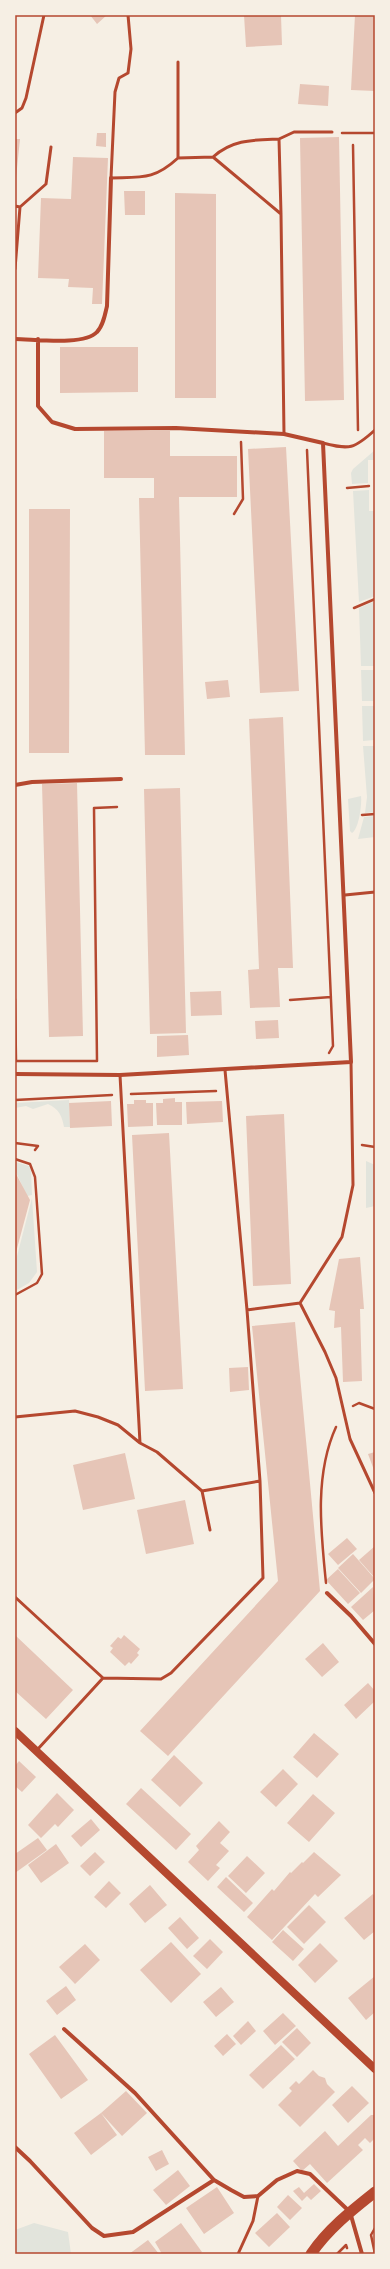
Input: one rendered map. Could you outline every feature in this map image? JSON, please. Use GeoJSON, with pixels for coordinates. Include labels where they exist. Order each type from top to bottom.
{"type":"FeatureCollection","features":[{"type":"Feature","properties":{"kind":"highway"},"geometry":{"type":"LineString","coordinates":[[312,2254],[322,2238],[350,2212],[375,2192]]}},
{"type":"Feature","properties":{"kind":"main road"},"geometry":{"type":"LineString","coordinates":[[15,1731],[375,2069]]}},
{"type":"Feature","properties":{"kind":"street"},"geometry":{"type":"LineString","coordinates":[[15,339],[83,340],[97,332],[104,319],[108,306],[111,178]]}},
{"type":"Feature","properties":{"kind":"street"},"geometry":{"type":"LineString","coordinates":[[15,1074],[120,1075],[351,1062],[345,895],[323,444],[284,434],[176,428],[74,429],[52,422],[38,406],[38,339]]}},
{"type":"Feature","properties":{"kind":"street"},"geometry":{"type":"LineString","coordinates":[[15,785],[32,782],[121,779]]}},
{"type":"Feature","properties":{"kind":"street"},"geometry":{"type":"LineString","coordinates":[[327,1593],[351,1616],[375,1644]]}},
{"type":"Feature","properties":{"kind":"street"},"geometry":{"type":"LineString","coordinates":[[64,2029],[135,2093],[214,2180],[244,2197],[258,2196],[277,2180],[297,2171],[310,2174],[350,2212],[362,2254]]}},
{"type":"Feature","properties":{"kind":"street"},"geometry":{"type":"LineString","coordinates":[[15,2147],[30,2161],[92,2228],[104,2236],[133,2232],[214,2180]]}},
{"type":"Feature","properties":{"kind":"lane"},"geometry":{"type":"LineString","coordinates":[[15,113],[22,108],[26,98],[44,15]]}},
{"type":"Feature","properties":{"kind":"lane"},"geometry":{"type":"LineString","coordinates":[[128,15],[131,49],[128,73],[119,78],[115,92],[111,178],[148,177],[164,171],[178,158],[213,157],[224,147],[238,142],[279,138],[294,132],[332,132]]}},
{"type":"Feature","properties":{"kind":"lane"},"geometry":{"type":"LineString","coordinates":[[178,62],[178,158]]}},
{"type":"Feature","properties":{"kind":"lane"},"geometry":{"type":"LineString","coordinates":[[279,138],[284,434]]}},
{"type":"Feature","properties":{"kind":"lane"},"geometry":{"type":"LineString","coordinates":[[15,206],[20,206],[46,184],[51,147]]}},
{"type":"Feature","properties":{"kind":"lane"},"geometry":{"type":"LineString","coordinates":[[213,157],[281,214]]}},
{"type":"Feature","properties":{"kind":"lane"},"geometry":{"type":"LineString","coordinates":[[15,269],[20,206]]}},
{"type":"Feature","properties":{"kind":"lane"},"geometry":{"type":"LineString","coordinates":[[323,444],[344,449],[359,445],[375,430]]}},
{"type":"Feature","properties":{"kind":"lane"},"geometry":{"type":"LineString","coordinates":[[345,895],[375,892]]}},
{"type":"Feature","properties":{"kind":"lane"},"geometry":{"type":"LineString","coordinates":[[300,1303],[342,1237],[354,1185],[351,1062]]}},
{"type":"Feature","properties":{"kind":"lane"},"geometry":{"type":"LineString","coordinates":[[15,1597],[103,1678],[161,1679],[171,1673],[263,1578],[260,1481],[247,1310],[225,1070]]}},
{"type":"Feature","properties":{"kind":"lane"},"geometry":{"type":"LineString","coordinates":[[120,1075],[140,1443]]}},
{"type":"Feature","properties":{"kind":"lane"},"geometry":{"type":"LineString","coordinates":[[247,1310],[300,1303]]}},
{"type":"Feature","properties":{"kind":"lane"},"geometry":{"type":"LineString","coordinates":[[300,1303],[325,1352],[344,1410],[350,1439],[375,1493]]}},
{"type":"Feature","properties":{"kind":"lane"},"geometry":{"type":"LineString","coordinates":[[15,1417],[75,1411],[98,1416],[118,1425],[140,1443],[157,1452],[202,1491],[210,1530]]}},
{"type":"Feature","properties":{"kind":"lane"},"geometry":{"type":"LineString","coordinates":[[202,1491],[260,1481]]}},
{"type":"Feature","properties":{"kind":"lane"},"geometry":{"type":"LineString","coordinates":[[36,1751],[103,1678]]}},
{"type":"Feature","properties":{"kind":"lane"},"geometry":{"type":"LineString","coordinates":[[238,2254],[253,2221],[258,2196]]}},
{"type":"Feature","properties":{"kind":"path"},"geometry":{"type":"LineString","coordinates":[[332,132],[375,133]]}},
{"type":"Feature","properties":{"kind":"path"},"geometry":{"type":"LineString","coordinates":[[353,145],[359,445]]}},
{"type":"Feature","properties":{"kind":"path"},"geometry":{"type":"LineString","coordinates":[[234,514],[243,499],[240,432]]}},
{"type":"Feature","properties":{"kind":"path"},"geometry":{"type":"LineString","coordinates":[[307,439],[333,1046],[329,1054],[324,1055]]}},
{"type":"Feature","properties":{"kind":"path"},"geometry":{"type":"LineString","coordinates":[[346,488],[368,486]]}},
{"type":"Feature","properties":{"kind":"path"},"geometry":{"type":"LineString","coordinates":[[354,608],[375,599]]}},
{"type":"Feature","properties":{"kind":"path"},"geometry":{"type":"LineString","coordinates":[[15,999],[16,1060],[97,1061],[94,808],[117,807]]}},
{"type":"Feature","properties":{"kind":"path"},"geometry":{"type":"LineString","coordinates":[[362,815],[375,814]]}},
{"type":"Feature","properties":{"kind":"path"},"geometry":{"type":"LineString","coordinates":[[290,1000],[331,997]]}},
{"type":"Feature","properties":{"kind":"path"},"geometry":{"type":"LineString","coordinates":[[15,1100],[226,1090]]}},
{"type":"Feature","properties":{"kind":"path"},"geometry":{"type":"LineString","coordinates":[[15,1143],[38,1146],[35,1150]]}},
{"type":"Feature","properties":{"kind":"path"},"geometry":{"type":"LineString","coordinates":[[15,1159],[30,1164],[35,1177],[42,1274],[37,1283],[15,1295]]}},
{"type":"Feature","properties":{"kind":"path"},"geometry":{"type":"LineString","coordinates":[[327,1593],[319,1517],[328,1445],[344,1410],[359,1403],[375,1409]]}},
{"type":"Feature","properties":{"kind":"path"},"geometry":{"type":"LineString","coordinates":[[375,2228],[371,2235],[375,2254]]}},
{"type":"Feature","properties":{"kind":"path"},"geometry":{"type":"LineString","coordinates":[[337,2254],[346,2245],[349,2254]]}},
{"type":"Feature","properties":{"kind":"shaded area"},"geometry":{"type":"Polygon","coordinates":[[[375,450],[375,460],[368,460],[368,483],[352,484],[351,473],[353,469],[375,450]]]}},
{"type":"Feature","properties":{"kind":"shaded area"},"geometry":{"type":"Polygon","coordinates":[[[369,490],[369,511],[375,511],[375,596],[359,602],[353,491],[369,490]]]}},
{"type":"Feature","properties":{"kind":"shaded area"},"geometry":{"type":"Polygon","coordinates":[[[375,601],[375,812],[365,813],[367,797],[363,746],[374,746],[374,740],[363,741],[362,706],[374,706],[374,701],[362,701],[361,670],[374,670],[374,666],[361,666],[359,608],[375,601]]]}},
{"type":"Feature","properties":{"kind":"shaded area"},"geometry":{"type":"Polygon","coordinates":[[[361,796],[358,822],[352,833],[350,831],[348,799],[361,796]]]}},
{"type":"Feature","properties":{"kind":"shaded area"},"geometry":{"type":"Polygon","coordinates":[[[375,816],[375,837],[358,839],[364,817],[375,816]]]}},
{"type":"Feature","properties":{"kind":"shaded area"},"geometry":{"type":"Polygon","coordinates":[[[69,1100],[70,1127],[64,1127],[59,1113],[55,1108],[48,1104],[33,1109],[26,1106],[15,1108],[15,1103],[69,1100]]]}},
{"type":"Feature","properties":{"kind":"shaded area"},"geometry":{"type":"Polygon","coordinates":[[[366,1161],[375,1165],[375,1206],[366,1208],[366,1161]]]}},
{"type":"Feature","properties":{"kind":"shaded area"},"geometry":{"type":"Polygon","coordinates":[[[15,1162],[29,1166],[31,1171],[32,1195],[27,1196],[15,1170],[15,1162]]]}},
{"type":"Feature","properties":{"kind":"shaded area"},"geometry":{"type":"Polygon","coordinates":[[[32,1198],[37,1272],[29,1283],[15,1291],[15,1264],[32,1198]]]}},
{"type":"Feature","properties":{"kind":"shaded area"},"geometry":{"type":"Polygon","coordinates":[[[34,2223],[68,2232],[71,2254],[15,2254],[15,2230],[34,2223]]]}},
{"type":"Feature","properties":{"kind":"building"},"geometry":{"type":"Polygon","coordinates":[[[90,15],[107,15],[97,24],[90,15]]]}},
{"type":"Feature","properties":{"kind":"building"},"geometry":{"type":"Polygon","coordinates":[[[244,15],[281,15],[282,45],[246,47],[244,15]]]}},
{"type":"Feature","properties":{"kind":"building"},"geometry":{"type":"Polygon","coordinates":[[[355,15],[375,15],[375,91],[351,90],[355,15]]]}},
{"type":"Feature","properties":{"kind":"building"},"geometry":{"type":"Polygon","coordinates":[[[300,84],[329,86],[328,106],[298,104],[300,84]]]}},
{"type":"Feature","properties":{"kind":"building"},"geometry":{"type":"Polygon","coordinates":[[[97,133],[106,133],[106,147],[96,146],[97,133]]]}},
{"type":"Feature","properties":{"kind":"building"},"geometry":{"type":"Polygon","coordinates":[[[339,137],[344,400],[305,401],[300,138],[339,137]]]}},
{"type":"Feature","properties":{"kind":"building"},"geometry":{"type":"Polygon","coordinates":[[[15,139],[20,139],[16,178],[15,178],[15,139]]]}},
{"type":"Feature","properties":{"kind":"building"},"geometry":{"type":"Polygon","coordinates":[[[73,157],[108,158],[102,304],[92,304],[93,288],[68,287],[69,279],[38,278],[41,198],[71,199],[73,157]]]}},
{"type":"Feature","properties":{"kind":"building"},"geometry":{"type":"Polygon","coordinates":[[[124,191],[145,191],[145,215],[125,215],[124,191]]]}},
{"type":"Feature","properties":{"kind":"building"},"geometry":{"type":"Polygon","coordinates":[[[175,193],[216,194],[216,398],[175,398],[175,193]]]}},
{"type":"Feature","properties":{"kind":"building"},"geometry":{"type":"Polygon","coordinates":[[[60,347],[138,347],[138,392],[60,393],[60,347]]]}},
{"type":"Feature","properties":{"kind":"building"},"geometry":{"type":"Polygon","coordinates":[[[104,431],[170,431],[170,456],[237,456],[237,497],[179,497],[185,755],[145,755],[139,498],[154,498],[154,478],[104,478],[104,431]]]}},
{"type":"Feature","properties":{"kind":"building"},"geometry":{"type":"Polygon","coordinates":[[[286,447],[299,691],[260,693],[248,449],[286,447]]]}},
{"type":"Feature","properties":{"kind":"building"},"geometry":{"type":"Polygon","coordinates":[[[29,509],[70,509],[69,753],[29,753],[29,509]]]}},
{"type":"Feature","properties":{"kind":"building"},"geometry":{"type":"Polygon","coordinates":[[[228,680],[230,697],[207,699],[205,682],[228,680]]]}},
{"type":"Feature","properties":{"kind":"building"},"geometry":{"type":"Polygon","coordinates":[[[283,717],[293,968],[278,968],[280,1007],[250,1008],[248,970],[259,969],[249,719],[283,717]]]}},
{"type":"Feature","properties":{"kind":"building"},"geometry":{"type":"Polygon","coordinates":[[[77,783],[83,1036],[49,1037],[42,784],[77,783]]]}},
{"type":"Feature","properties":{"kind":"building"},"geometry":{"type":"Polygon","coordinates":[[[180,788],[186,1033],[150,1034],[144,789],[180,788]]]}},
{"type":"Feature","properties":{"kind":"building"},"geometry":{"type":"Polygon","coordinates":[[[221,991],[222,1015],[191,1016],[190,992],[221,991]]]}},
{"type":"Feature","properties":{"kind":"building"},"geometry":{"type":"Polygon","coordinates":[[[278,1020],[279,1038],[256,1039],[255,1021],[278,1020]]]}},
{"type":"Feature","properties":{"kind":"building"},"geometry":{"type":"Polygon","coordinates":[[[188,1035],[189,1055],[157,1057],[157,1036],[188,1035]]]}},
{"type":"Feature","properties":{"kind":"building"},"geometry":{"type":"Polygon","coordinates":[[[175,1098],[175,1102],[182,1102],[182,1125],[157,1125],[156,1103],[163,1103],[163,1099],[175,1098]]]}},
{"type":"Feature","properties":{"kind":"building"},"geometry":{"type":"Polygon","coordinates":[[[134,1100],[146,1100],[146,1103],[153,1103],[153,1126],[128,1127],[127,1104],[134,1104],[134,1100]]]}},
{"type":"Feature","properties":{"kind":"building"},"geometry":{"type":"Polygon","coordinates":[[[111,1101],[112,1126],[70,1128],[69,1103],[111,1101]]]}},
{"type":"Feature","properties":{"kind":"building"},"geometry":{"type":"Polygon","coordinates":[[[222,1101],[223,1122],[187,1124],[186,1102],[222,1101]]]}},
{"type":"Feature","properties":{"kind":"building"},"geometry":{"type":"Polygon","coordinates":[[[284,1114],[291,1284],[253,1286],[246,1116],[284,1114]]]}},
{"type":"Feature","properties":{"kind":"building"},"geometry":{"type":"Polygon","coordinates":[[[169,1133],[183,1389],[145,1391],[132,1135],[169,1133]]]}},
{"type":"Feature","properties":{"kind":"building"},"geometry":{"type":"Polygon","coordinates":[[[15,1172],[30,1200],[15,1256],[15,1172]]]}},
{"type":"Feature","properties":{"kind":"building"},"geometry":{"type":"Polygon","coordinates":[[[360,1257],[364,1309],[360,1309],[362,1381],[343,1382],[341,1327],[334,1328],[335,1311],[329,1310],[339,1259],[360,1257]]]}},
{"type":"Feature","properties":{"kind":"building"},"geometry":{"type":"Polygon","coordinates":[[[295,1322],[320,1591],[168,1756],[140,1731],[278,1581],[252,1326],[295,1322]]]}},
{"type":"Feature","properties":{"kind":"building"},"geometry":{"type":"Polygon","coordinates":[[[248,1367],[249,1390],[230,1392],[229,1368],[248,1367]]]}},
{"type":"Feature","properties":{"kind":"building"},"geometry":{"type":"Polygon","coordinates":[[[375,1452],[375,1470],[374,1470],[368,1454],[375,1452]]]}},
{"type":"Feature","properties":{"kind":"building"},"geometry":{"type":"Polygon","coordinates":[[[125,1453],[135,1499],[83,1510],[73,1465],[125,1453]]]}},
{"type":"Feature","properties":{"kind":"building"},"geometry":{"type":"Polygon","coordinates":[[[185,1500],[194,1544],[146,1554],[137,1510],[185,1500]]]}},
{"type":"Feature","properties":{"kind":"building"},"geometry":{"type":"Polygon","coordinates":[[[347,1538],[357,1549],[338,1565],[328,1554],[347,1538]]]}},
{"type":"Feature","properties":{"kind":"building"},"geometry":{"type":"Polygon","coordinates":[[[375,1546],[375,1576],[374,1577],[359,1560],[375,1546]]]}},
{"type":"Feature","properties":{"kind":"building"},"geometry":{"type":"Polygon","coordinates":[[[353,1554],[375,1579],[361,1593],[338,1568],[353,1554]]]}},
{"type":"Feature","properties":{"kind":"building"},"geometry":{"type":"Polygon","coordinates":[[[338,1569],[360,1593],[348,1604],[326,1580],[338,1569]]]}},
{"type":"Feature","properties":{"kind":"building"},"geometry":{"type":"Polygon","coordinates":[[[373,1587],[375,1610],[363,1620],[351,1607],[373,1587]]]}},
{"type":"Feature","properties":{"kind":"building"},"geometry":{"type":"Polygon","coordinates":[[[15,1635],[73,1690],[46,1719],[15,1691],[15,1635]]]}},
{"type":"Feature","properties":{"kind":"building"},"geometry":{"type":"Polygon","coordinates":[[[124,1635],[140,1649],[137,1653],[139,1655],[131,1664],[129,1662],[125,1666],[110,1652],[113,1648],[110,1646],[118,1637],[121,1639],[124,1635]]]}},
{"type":"Feature","properties":{"kind":"building"},"geometry":{"type":"Polygon","coordinates":[[[323,1643],[339,1662],[322,1677],[305,1659],[323,1643]]]}},
{"type":"Feature","properties":{"kind":"building"},"geometry":{"type":"Polygon","coordinates":[[[368,1683],[375,1691],[375,1701],[356,1719],[344,1705],[368,1683]]]}},
{"type":"Feature","properties":{"kind":"building"},"geometry":{"type":"Polygon","coordinates":[[[314,1733],[339,1754],[317,1778],[293,1757],[314,1733]]]}},
{"type":"Feature","properties":{"kind":"building"},"geometry":{"type":"Polygon","coordinates":[[[174,1755],[203,1783],[180,1807],[151,1780],[174,1755]]]}},
{"type":"Feature","properties":{"kind":"building"},"geometry":{"type":"Polygon","coordinates":[[[19,1761],[36,1777],[22,1792],[15,1786],[15,1766],[19,1761]]]}},
{"type":"Feature","properties":{"kind":"building"},"geometry":{"type":"Polygon","coordinates":[[[283,1769],[298,1784],[276,1807],[260,1792],[283,1769]]]}},
{"type":"Feature","properties":{"kind":"building"},"geometry":{"type":"Polygon","coordinates":[[[141,1788],[191,1834],[176,1850],[126,1804],[141,1788]]]}},
{"type":"Feature","properties":{"kind":"building"},"geometry":{"type":"Polygon","coordinates":[[[57,1793],[74,1810],[58,1827],[55,1824],[41,1838],[28,1825],[57,1793]]]}},
{"type":"Feature","properties":{"kind":"building"},"geometry":{"type":"Polygon","coordinates":[[[313,1794],[335,1813],[309,1842],[287,1823],[313,1794]]]}},
{"type":"Feature","properties":{"kind":"building"},"geometry":{"type":"Polygon","coordinates":[[[91,1819],[100,1830],[81,1847],[71,1836],[91,1819]]]}},
{"type":"Feature","properties":{"kind":"building"},"geometry":{"type":"Polygon","coordinates":[[[219,1821],[230,1832],[220,1843],[229,1851],[216,1865],[220,1868],[208,1881],[188,1862],[199,1850],[196,1846],[219,1821]]]}},
{"type":"Feature","properties":{"kind":"building"},"geometry":{"type":"Polygon","coordinates":[[[38,1838],[47,1850],[15,1873],[15,1854],[38,1838]]]}},
{"type":"Feature","properties":{"kind":"building"},"geometry":{"type":"Polygon","coordinates":[[[56,1844],[69,1863],[41,1883],[28,1865],[56,1844]]]}},
{"type":"Feature","properties":{"kind":"building"},"geometry":{"type":"Polygon","coordinates":[[[95,1852],[105,1862],[90,1876],[80,1866],[95,1852]]]}},
{"type":"Feature","properties":{"kind":"building"},"geometry":{"type":"Polygon","coordinates":[[[314,1852],[341,1875],[318,1897],[315,1894],[272,1940],[247,1917],[272,1889],[274,1891],[290,1872],[291,1873],[302,1862],[303,1863],[314,1852]]]}},
{"type":"Feature","properties":{"kind":"building"},"geometry":{"type":"Polygon","coordinates":[[[247,1856],[265,1873],[246,1893],[228,1876],[247,1856]]]}},
{"type":"Feature","properties":{"kind":"building"},"geometry":{"type":"Polygon","coordinates":[[[226,1877],[253,1903],[244,1912],[217,1887],[226,1877]]]}},
{"type":"Feature","properties":{"kind":"building"},"geometry":{"type":"Polygon","coordinates":[[[109,1881],[121,1893],[106,1908],[94,1897],[109,1881]]]}},
{"type":"Feature","properties":{"kind":"building"},"geometry":{"type":"Polygon","coordinates":[[[150,1885],[167,1905],[145,1923],[129,1904],[150,1885]]]}},
{"type":"Feature","properties":{"kind":"building"},"geometry":{"type":"Polygon","coordinates":[[[373,1894],[375,1897],[375,1931],[364,1940],[344,1918],[373,1894]]]}},
{"type":"Feature","properties":{"kind":"building"},"geometry":{"type":"Polygon","coordinates":[[[309,1905],[326,1922],[304,1944],[287,1927],[309,1905]]]}},
{"type":"Feature","properties":{"kind":"building"},"geometry":{"type":"Polygon","coordinates":[[[180,1917],[199,1938],[187,1949],[168,1928],[180,1917]]]}},
{"type":"Feature","properties":{"kind":"building"},"geometry":{"type":"Polygon","coordinates":[[[283,1930],[304,1949],[293,1961],[272,1942],[283,1930]]]}},
{"type":"Feature","properties":{"kind":"building"},"geometry":{"type":"Polygon","coordinates":[[[210,1939],[223,1952],[207,1969],[193,1956],[210,1939]]]}},
{"type":"Feature","properties":{"kind":"building"},"geometry":{"type":"Polygon","coordinates":[[[171,1942],[201,1974],[171,2003],[140,1970],[171,1942]]]}},
{"type":"Feature","properties":{"kind":"building"},"geometry":{"type":"Polygon","coordinates":[[[320,1943],[338,1961],[315,1983],[298,1965],[320,1943]]]}},
{"type":"Feature","properties":{"kind":"building"},"geometry":{"type":"Polygon","coordinates":[[[85,1944],[100,1960],[75,1984],[59,1967],[85,1944]]]}},
{"type":"Feature","properties":{"kind":"building"},"geometry":{"type":"Polygon","coordinates":[[[375,1976],[375,2012],[366,2020],[348,1998],[375,1976]]]}},
{"type":"Feature","properties":{"kind":"building"},"geometry":{"type":"Polygon","coordinates":[[[66,1986],[76,2000],[57,2015],[46,2001],[66,1986]]]}},
{"type":"Feature","properties":{"kind":"building"},"geometry":{"type":"Polygon","coordinates":[[[221,1987],[234,2002],[216,2017],[203,2002],[221,1987]]]}},
{"type":"Feature","properties":{"kind":"building"},"geometry":{"type":"Polygon","coordinates":[[[283,2013],[296,2026],[275,2045],[263,2031],[283,2013]]]}},
{"type":"Feature","properties":{"kind":"building"},"geometry":{"type":"Polygon","coordinates":[[[248,2021],[256,2031],[241,2045],[233,2036],[248,2021]]]}},
{"type":"Feature","properties":{"kind":"building"},"geometry":{"type":"Polygon","coordinates":[[[297,2028],[311,2043],[297,2057],[282,2042],[297,2028]]]}},
{"type":"Feature","properties":{"kind":"building"},"geometry":{"type":"Polygon","coordinates":[[[227,2034],[236,2044],[223,2056],[214,2046],[227,2034]]]}},
{"type":"Feature","properties":{"kind":"building"},"geometry":{"type":"Polygon","coordinates":[[[55,2035],[88,2080],[61,2099],[29,2054],[55,2035]]]}},
{"type":"Feature","properties":{"kind":"building"},"geometry":{"type":"Polygon","coordinates":[[[281,2045],[295,2059],[263,2089],[249,2075],[281,2045]]]}},
{"type":"Feature","properties":{"kind":"building"},"geometry":{"type":"Polygon","coordinates":[[[313,2070],[319,2076],[325,2078],[327,2084],[335,2092],[300,2127],[278,2105],[292,2091],[289,2088],[296,2081],[299,2084],[313,2070]]]}},
{"type":"Feature","properties":{"kind":"building"},"geometry":{"type":"Polygon","coordinates":[[[352,2086],[369,2103],[348,2123],[332,2105],[352,2086]]]}},
{"type":"Feature","properties":{"kind":"building"},"geometry":{"type":"Polygon","coordinates":[[[126,2091],[147,2113],[122,2136],[101,2113],[126,2091]]]}},
{"type":"Feature","properties":{"kind":"building"},"geometry":{"type":"Polygon","coordinates":[[[101,2113],[117,2135],[91,2155],[74,2133],[101,2113]]]}},
{"type":"Feature","properties":{"kind":"building"},"geometry":{"type":"Polygon","coordinates":[[[371,2115],[375,2115],[375,2138],[370,2143],[365,2138],[358,2145],[363,2150],[327,2183],[310,2164],[302,2171],[293,2161],[325,2131],[338,2146],[371,2115]]]}},
{"type":"Feature","properties":{"kind":"building"},"geometry":{"type":"Polygon","coordinates":[[[162,2150],[169,2164],[156,2171],[148,2157],[162,2150]]]}},
{"type":"Feature","properties":{"kind":"building"},"geometry":{"type":"Polygon","coordinates":[[[178,2170],[190,2186],[166,2205],[153,2190],[178,2170]]]}},
{"type":"Feature","properties":{"kind":"building"},"geometry":{"type":"Polygon","coordinates":[[[314,2184],[321,2191],[311,2200],[307,2196],[302,2201],[293,2191],[299,2187],[304,2193],[314,2184]]]}},
{"type":"Feature","properties":{"kind":"building"},"geometry":{"type":"Polygon","coordinates":[[[217,2187],[234,2213],[204,2234],[186,2208],[217,2187]]]}},
{"type":"Feature","properties":{"kind":"building"},"geometry":{"type":"Polygon","coordinates":[[[288,2195],[302,2208],[290,2220],[277,2207],[288,2195]]]}},
{"type":"Feature","properties":{"kind":"building"},"geometry":{"type":"Polygon","coordinates":[[[277,2213],[290,2227],[269,2247],[255,2233],[277,2213]]]}},
{"type":"Feature","properties":{"kind":"building"},"geometry":{"type":"Polygon","coordinates":[[[181,2223],[202,2252],[199,2254],[162,2254],[155,2242],[181,2223]]]}},
{"type":"Feature","properties":{"kind":"building"},"geometry":{"type":"Polygon","coordinates":[[[148,2240],[159,2254],[129,2254],[148,2240]]]}}]}
